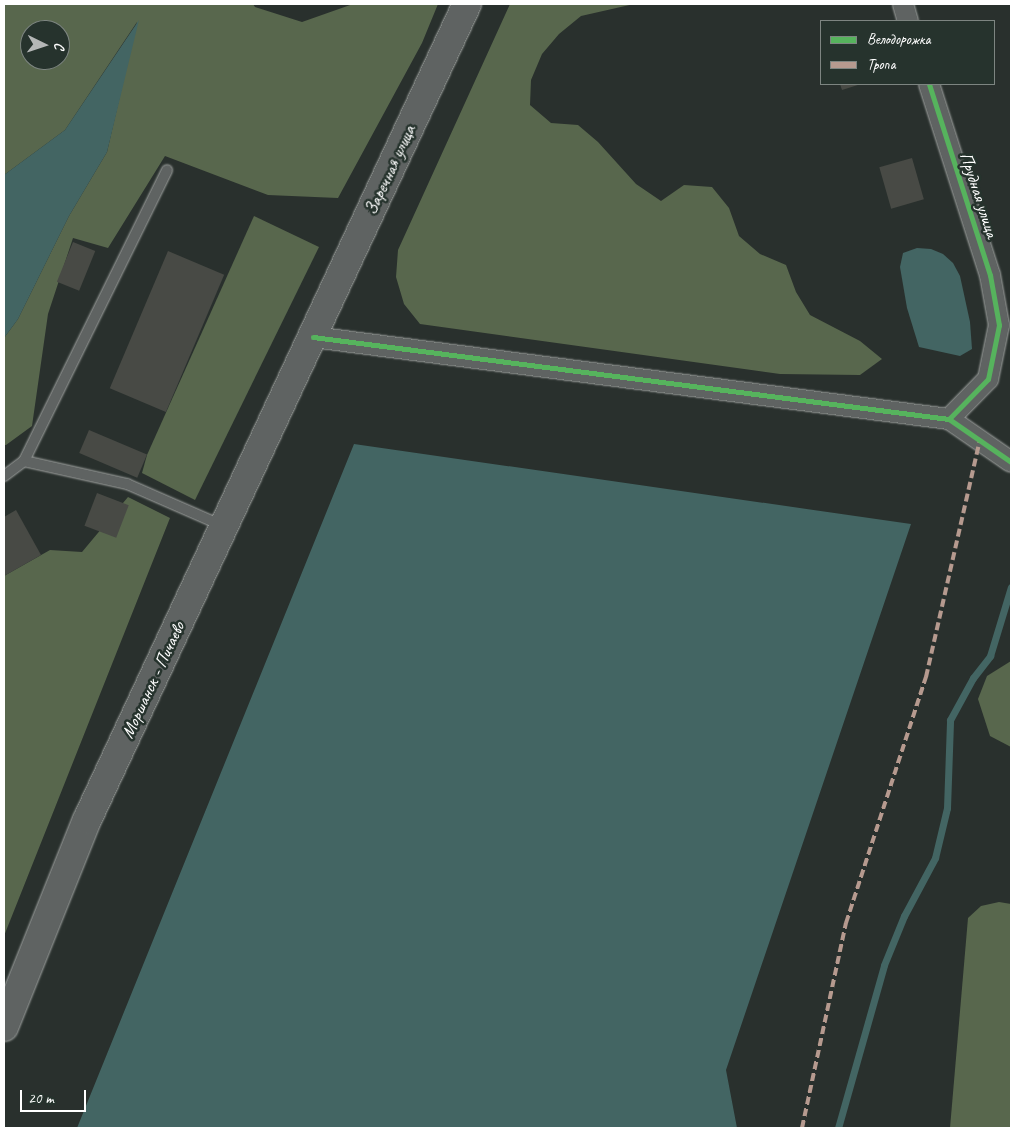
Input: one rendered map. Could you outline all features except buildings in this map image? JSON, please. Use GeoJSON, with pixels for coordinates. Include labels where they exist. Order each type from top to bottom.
{"type":"FeatureCollection","features":[{"type":"Feature","properties":{"kind":"main road","name":"Заречная улица"},"geometry":{"type":"LineString","coordinates":[[313,337],[468,4]]}},
{"type":"Feature","properties":{"kind":"main road","name":"Моршанск - Пичаево"},"geometry":{"type":"LineString","coordinates":[[4,1027],[88,820],[313,337]]}},
{"type":"Feature","properties":{"kind":"street"},"geometry":{"type":"LineString","coordinates":[[903,4],[908,20]]}},
{"type":"Feature","properties":{"kind":"street","name":"Прудная улица"},"geometry":{"type":"LineString","coordinates":[[928,85],[990,275],[999,325],[988,379],[949,419]]}},
{"type":"Feature","properties":{"kind":"street"},"geometry":{"type":"LineString","coordinates":[[313,337],[949,419],[1011,462]]}},
{"type":"Feature","properties":{"kind":"lane"},"geometry":{"type":"LineString","coordinates":[[4,476],[24,461],[167,170]]}},
{"type":"Feature","properties":{"kind":"lane"},"geometry":{"type":"LineString","coordinates":[[24,461],[127,484],[224,527]]}},
{"type":"Feature","properties":{"kind":"green space"},"geometry":{"type":"Polygon","coordinates":[[[4,4],[253,4],[255,7],[302,22],[353,4],[438,4],[422,43],[338,198],[268,195],[165,156],[108,248],[73,238],[48,314],[32,426],[4,445],[4,338],[18,319],[69,216],[107,152],[137,22],[65,130],[4,175],[4,4]]]}},
{"type":"Feature","properties":{"kind":"green space"},"geometry":{"type":"Polygon","coordinates":[[[510,4],[634,4],[581,16],[559,34],[542,54],[531,80],[530,105],[551,123],[578,125],[598,142],[636,184],[661,201],[684,185],[712,187],[729,208],[739,236],[760,254],[786,265],[796,292],[810,315],[860,341],[882,359],[860,375],[780,374],[420,324],[404,304],[396,277],[398,250],[510,4]]]}},
{"type":"Feature","properties":{"kind":"green space"},"geometry":{"type":"Polygon","coordinates":[[[254,216],[319,247],[195,500],[142,473],[147,455],[254,216]]]}},
{"type":"Feature","properties":{"kind":"green space"},"geometry":{"type":"Polygon","coordinates":[[[128,497],[170,518],[4,936],[4,576],[50,550],[82,552],[128,497]]]}},
{"type":"Feature","properties":{"kind":"green space"},"geometry":{"type":"Polygon","coordinates":[[[1011,661],[1011,747],[990,736],[978,699],[987,676],[1011,661]]]}},
{"type":"Feature","properties":{"kind":"green space"},"geometry":{"type":"Polygon","coordinates":[[[999,902],[1011,904],[1011,1128],[950,1128],[968,918],[981,906],[999,902]]]}},
{"type":"Feature","properties":{"kind":"water"},"geometry":{"type":"Polygon","coordinates":[[[139,20],[107,152],[69,216],[18,319],[4,338],[4,175],[65,130],[139,20]]]}},
{"type":"Feature","properties":{"kind":"water"},"geometry":{"type":"Polygon","coordinates":[[[917,248],[931,249],[943,254],[953,263],[960,276],[970,322],[972,349],[960,356],[919,347],[907,308],[900,267],[903,253],[917,248]]]}},
{"type":"Feature","properties":{"kind":"water"},"geometry":{"type":"Polygon","coordinates":[[[354,444],[911,524],[726,1070],[737,1128],[77,1128],[354,444]]]}},
{"type":"Feature","properties":{"kind":"waterway"},"geometry":{"type":"LineString","coordinates":[[838,1128],[884,965],[904,916],[935,858],[947,808],[950,720],[973,678],[990,656],[1011,587]]}},
{"type":"Feature","properties":{"kind":"marked path"},"geometry":{"type":"LineString","coordinates":[[802,1128],[846,923],[926,677],[980,440]]}},
{"type":"Feature","properties":{"kind":"cycle path"},"geometry":{"type":"LineString","coordinates":[[929,85],[990,275],[999,325],[988,379],[949,419]]}},
{"type":"Feature","properties":{"kind":"cycle path"},"geometry":{"type":"LineString","coordinates":[[313,337],[949,419],[1011,462]]}}]}
